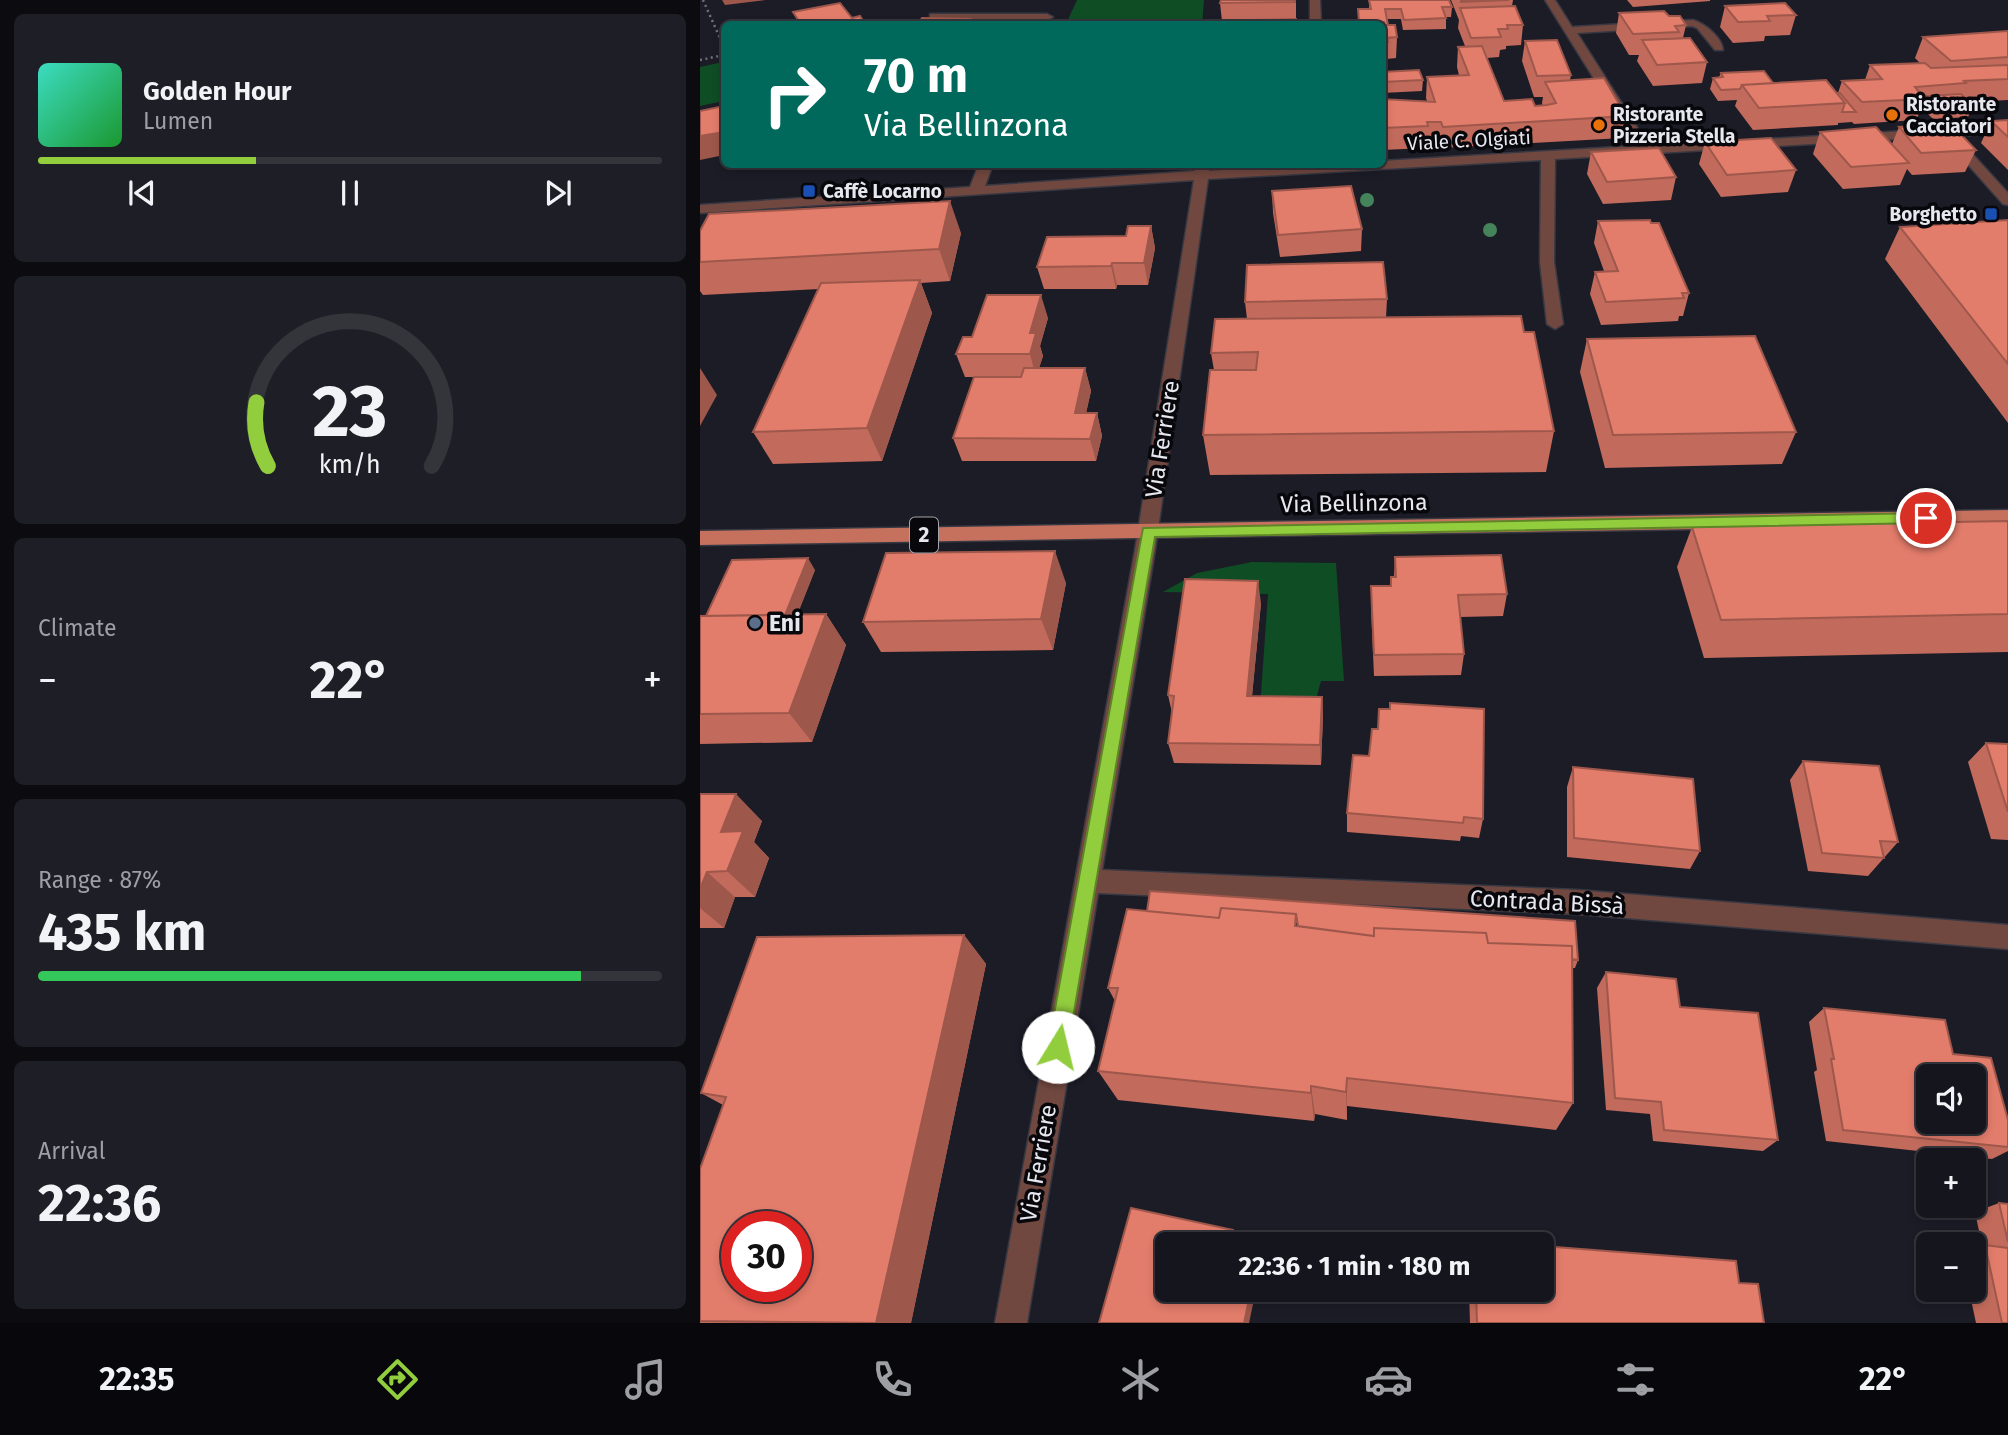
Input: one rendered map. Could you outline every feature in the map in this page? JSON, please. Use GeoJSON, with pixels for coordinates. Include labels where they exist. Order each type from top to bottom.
{"type":"FeatureCollection","features":[{"type":"Feature","properties":{"kind":"main road","name":"Via Bellinzona"},"geometry":{"type":"LineString","coordinates":[[700,538],[2008,517]]}},
{"type":"Feature","properties":{"kind":"street"},"geometry":{"type":"LineString","coordinates":[[1315,0],[1316,21]]}},
{"type":"Feature","properties":{"kind":"street"},"geometry":{"type":"LineString","coordinates":[[1550,0],[1645,150]]}},
{"type":"Feature","properties":{"kind":"street"},"geometry":{"type":"LineString","coordinates":[[934,16],[1047,16]]}},
{"type":"Feature","properties":{"kind":"street"},"geometry":{"type":"LineString","coordinates":[[1571,30],[1693,23],[1701,26],[1719,48]]}},
{"type":"Feature","properties":{"kind":"street"},"geometry":{"type":"LineString","coordinates":[[1947,132],[1960,124],[2008,121]]}},
{"type":"Feature","properties":{"kind":"street"},"geometry":{"type":"LineString","coordinates":[[1947,132],[2008,129]]}},
{"type":"Feature","properties":{"kind":"street"},"geometry":{"type":"LineString","coordinates":[[1947,132],[2008,201]]}},
{"type":"Feature","properties":{"kind":"street","name":"Viale C. Olgiati"},"geometry":{"type":"LineString","coordinates":[[1386,163],[1947,132]]}},
{"type":"Feature","properties":{"kind":"street"},"geometry":{"type":"LineString","coordinates":[[1548,155],[1546,262],[1555,324]]}},
{"type":"Feature","properties":{"kind":"street"},"geometry":{"type":"LineString","coordinates":[[976,191],[985,168]]}},
{"type":"Feature","properties":{"kind":"street","name":"Viale C. Olgiati"},"geometry":{"type":"LineString","coordinates":[[700,208],[976,191],[1202,170],[1262,168]]}},
{"type":"Feature","properties":{"kind":"street","name":"Via Ferriere"},"geometry":{"type":"LineString","coordinates":[[1011,1323],[1148,532],[1202,170]]}},
{"type":"Feature","properties":{"kind":"street","name":"Contrada Bissà"},"geometry":{"type":"LineString","coordinates":[[1086,881],[1577,902],[2008,937]]}},
{"type":"Feature","properties":{"kind":"path"},"geometry":{"type":"LineString","coordinates":[[703,0],[721,40]]}},
{"type":"Feature","properties":{"kind":"path"},"geometry":{"type":"LineString","coordinates":[[700,60],[721,56]]}},
{"type":"Feature","properties":{"kind":"green space"},"geometry":{"type":"Polygon","coordinates":[[[1077,0],[1204,0],[1202,21],[1067,21],[1077,0]]]}},
{"type":"Feature","properties":{"kind":"green space"},"geometry":{"type":"Polygon","coordinates":[[[721,62],[721,102],[700,106],[700,67],[721,62]]]}},
{"type":"Feature","properties":{"kind":"green space"},"geometry":{"type":"Polygon","coordinates":[[[1252,562],[1336,563],[1344,681],[1321,681],[1314,707],[1260,708],[1268,594],[1163,592],[1197,573],[1252,562]]]}},
{"type":"Feature","properties":{"kind":"building"},"geometry":{"type":"Polygon","coordinates":[[[1221,0],[1295,0],[1295,2],[1220,3],[1221,0]]]}},
{"type":"Feature","properties":{"kind":"building"},"geometry":{"type":"Polygon","coordinates":[[[1369,0],[1449,0],[1452,7],[1442,7],[1446,18],[1404,20],[1401,9],[1385,9],[1388,25],[1386,21],[1359,21],[1358,9],[1371,9],[1369,0]]]}},
{"type":"Feature","properties":{"kind":"building"},"geometry":{"type":"Polygon","coordinates":[[[1461,0],[1509,0],[1461,2],[1461,0]]]}},
{"type":"Feature","properties":{"kind":"building"},"geometry":{"type":"Polygon","coordinates":[[[840,3],[852,18],[860,16],[863,21],[799,21],[793,12],[840,3]]]}},
{"type":"Feature","properties":{"kind":"building"},"geometry":{"type":"Polygon","coordinates":[[[1785,3],[1796,15],[1767,16],[1770,21],[1738,22],[1725,6],[1785,3]]]}},
{"type":"Feature","properties":{"kind":"building"},"geometry":{"type":"Polygon","coordinates":[[[1515,6],[1523,25],[1507,25],[1508,29],[1498,29],[1501,37],[1471,38],[1460,8],[1515,6]]]}},
{"type":"Feature","properties":{"kind":"building"},"geometry":{"type":"Polygon","coordinates":[[[1664,11],[1669,16],[1680,16],[1686,25],[1675,26],[1679,32],[1633,34],[1619,13],[1664,11]]]}},
{"type":"Feature","properties":{"kind":"building"},"geometry":{"type":"Polygon","coordinates":[[[922,18],[970,19],[968,21],[920,21],[922,18]]]}},
{"type":"Feature","properties":{"kind":"building"},"geometry":{"type":"Polygon","coordinates":[[[1296,19],[1296,21],[1218,21],[1296,19]]]}},
{"type":"Feature","properties":{"kind":"building"},"geometry":{"type":"Polygon","coordinates":[[[1386,25],[1395,25],[1397,37],[1387,38],[1386,42],[1386,25]]]}},
{"type":"Feature","properties":{"kind":"building"},"geometry":{"type":"Polygon","coordinates":[[[2008,31],[2008,57],[1951,61],[1923,37],[2008,31]]]}},
{"type":"Feature","properties":{"kind":"building"},"geometry":{"type":"Polygon","coordinates":[[[1690,38],[1707,62],[1657,65],[1642,40],[1690,38]]]}},
{"type":"Feature","properties":{"kind":"building"},"geometry":{"type":"Polygon","coordinates":[[[1557,40],[1571,75],[1537,76],[1525,41],[1557,40]]]}},
{"type":"Feature","properties":{"kind":"building"},"geometry":{"type":"Polygon","coordinates":[[[1482,46],[1504,101],[1532,99],[1535,106],[1556,103],[1545,82],[1604,78],[1626,116],[1443,127],[1441,122],[1427,122],[1428,126],[1386,128],[1386,99],[1435,102],[1427,77],[1469,75],[1458,47],[1482,46]]]}},
{"type":"Feature","properties":{"kind":"building"},"geometry":{"type":"Polygon","coordinates":[[[1925,63],[1931,68],[2008,65],[2008,79],[1915,87],[1925,99],[1862,102],[1842,81],[1882,79],[1870,65],[1925,63]]]}},
{"type":"Feature","properties":{"kind":"building"},"geometry":{"type":"Polygon","coordinates":[[[1419,70],[1423,80],[1386,82],[1386,72],[1419,70]]]}},
{"type":"Feature","properties":{"kind":"building"},"geometry":{"type":"Polygon","coordinates":[[[1764,71],[1773,83],[1742,85],[1740,89],[1721,90],[1713,78],[1723,77],[1721,73],[1764,71]]]}},
{"type":"Feature","properties":{"kind":"building"},"geometry":{"type":"Polygon","coordinates":[[[1826,80],[1845,103],[1759,108],[1742,85],[1826,80]]]}},
{"type":"Feature","properties":{"kind":"building"},"geometry":{"type":"Polygon","coordinates":[[[1837,93],[1840,93],[1856,112],[1842,112],[1845,103],[1837,93]]]}},
{"type":"Feature","properties":{"kind":"building"},"geometry":{"type":"Polygon","coordinates":[[[1961,94],[1973,106],[1937,108],[1925,96],[1961,94]]]}},
{"type":"Feature","properties":{"kind":"building"},"geometry":{"type":"Polygon","coordinates":[[[721,107],[721,132],[700,136],[700,111],[721,107]]]}},
{"type":"Feature","properties":{"kind":"building"},"geometry":{"type":"Polygon","coordinates":[[[2008,120],[2008,137],[1991,121],[2008,120]]]}},
{"type":"Feature","properties":{"kind":"building"},"geometry":{"type":"Polygon","coordinates":[[[1951,124],[1976,150],[1921,153],[1899,127],[1951,124]]]}},
{"type":"Feature","properties":{"kind":"building"},"geometry":{"type":"Polygon","coordinates":[[[1876,127],[1909,163],[1851,167],[1820,132],[1876,127]]]}},
{"type":"Feature","properties":{"kind":"building"},"geometry":{"type":"Polygon","coordinates":[[[1771,138],[1796,170],[1727,175],[1705,142],[1771,138]]]}},
{"type":"Feature","properties":{"kind":"building"},"geometry":{"type":"Polygon","coordinates":[[[1659,148],[1676,177],[1607,182],[1591,152],[1659,148]]]}},
{"type":"Feature","properties":{"kind":"building"},"geometry":{"type":"Polygon","coordinates":[[[1351,186],[1362,229],[1278,235],[1272,191],[1351,186]]]}},
{"type":"Feature","properties":{"kind":"building"},"geometry":{"type":"Polygon","coordinates":[[[950,201],[939,249],[700,262],[700,231],[709,214],[950,201]]]}},
{"type":"Feature","properties":{"kind":"building"},"geometry":{"type":"Polygon","coordinates":[[[1650,220],[1651,223],[1659,223],[1689,293],[1682,293],[1684,298],[1606,302],[1595,272],[1618,271],[1598,221],[1650,220]]]}},
{"type":"Feature","properties":{"kind":"building"},"geometry":{"type":"Polygon","coordinates":[[[2008,220],[2008,364],[1900,227],[2008,220]]]}},
{"type":"Feature","properties":{"kind":"building"},"geometry":{"type":"Polygon","coordinates":[[[1128,226],[1151,226],[1144,263],[1037,267],[1047,237],[1126,236],[1128,226]]]}},
{"type":"Feature","properties":{"kind":"building"},"geometry":{"type":"Polygon","coordinates":[[[1383,262],[1387,299],[1245,302],[1247,265],[1383,262]]]}},
{"type":"Feature","properties":{"kind":"building"},"geometry":{"type":"Polygon","coordinates":[[[920,280],[867,428],[753,432],[821,283],[920,280]]]}},
{"type":"Feature","properties":{"kind":"building"},"geometry":{"type":"Polygon","coordinates":[[[987,295],[1041,295],[1030,333],[1036,333],[1030,354],[956,354],[963,337],[972,337],[987,295]]]}},
{"type":"Feature","properties":{"kind":"building"},"geometry":{"type":"Polygon","coordinates":[[[1521,316],[1524,332],[1534,332],[1554,431],[1203,435],[1210,370],[1256,370],[1258,352],[1211,353],[1215,319],[1521,316]]]}},
{"type":"Feature","properties":{"kind":"building"},"geometry":{"type":"Polygon","coordinates":[[[1755,336],[1796,432],[1613,435],[1587,339],[1755,336]]]}},
{"type":"Feature","properties":{"kind":"building"},"geometry":{"type":"Polygon","coordinates":[[[1024,368],[1085,368],[1075,413],[1097,413],[1090,439],[953,438],[974,377],[1021,377],[1024,368]]]}},
{"type":"Feature","properties":{"kind":"building"},"geometry":{"type":"Polygon","coordinates":[[[2008,521],[2008,614],[1721,620],[1692,527],[2008,521]]]}},
{"type":"Feature","properties":{"kind":"building"},"geometry":{"type":"Polygon","coordinates":[[[1055,551],[1041,619],[863,622],[886,553],[1055,551]]]}},
{"type":"Feature","properties":{"kind":"building"},"geometry":{"type":"Polygon","coordinates":[[[1501,555],[1507,594],[1458,595],[1464,654],[1374,655],[1371,586],[1391,586],[1391,577],[1396,577],[1395,557],[1501,555]]]}},
{"type":"Feature","properties":{"kind":"building"},"geometry":{"type":"Polygon","coordinates":[[[808,558],[785,615],[706,616],[732,560],[808,558]]]}},
{"type":"Feature","properties":{"kind":"building"},"geometry":{"type":"Polygon","coordinates":[[[1185,579],[1258,581],[1247,696],[1322,697],[1320,745],[1168,743],[1174,696],[1168,695],[1185,579]]]}},
{"type":"Feature","properties":{"kind":"building"},"geometry":{"type":"Polygon","coordinates":[[[826,614],[789,713],[700,714],[700,616],[826,614]]]}},
{"type":"Feature","properties":{"kind":"building"},"geometry":{"type":"Polygon","coordinates":[[[1390,703],[1484,709],[1483,819],[1464,817],[1463,823],[1347,813],[1353,755],[1369,756],[1372,729],[1378,729],[1379,709],[1390,709],[1390,703]]]}},
{"type":"Feature","properties":{"kind":"building"},"geometry":{"type":"Polygon","coordinates":[[[1986,743],[2008,744],[2008,812],[1986,743]]]}},
{"type":"Feature","properties":{"kind":"building"},"geometry":{"type":"Polygon","coordinates":[[[1803,761],[1879,766],[1898,842],[1880,841],[1884,858],[1822,853],[1803,761]]]}},
{"type":"Feature","properties":{"kind":"building"},"geometry":{"type":"Polygon","coordinates":[[[1573,767],[1693,779],[1700,851],[1574,838],[1573,767]]]}},
{"type":"Feature","properties":{"kind":"building"},"geometry":{"type":"Polygon","coordinates":[[[700,794],[736,794],[721,832],[743,831],[727,871],[707,872],[700,889],[700,794]]]}},
{"type":"Feature","properties":{"kind":"building"},"geometry":{"type":"Polygon","coordinates":[[[1150,891],[1575,921],[1578,960],[1572,959],[1572,946],[1488,943],[1486,933],[1374,928],[1374,936],[1298,926],[1296,914],[1221,908],[1219,918],[1147,911],[1150,891]]]}},
{"type":"Feature","properties":{"kind":"building"},"geometry":{"type":"Polygon","coordinates":[[[1221,908],[1296,914],[1295,926],[1374,936],[1374,928],[1486,933],[1488,943],[1572,946],[1573,1103],[1347,1078],[1346,1092],[1311,1086],[1311,1093],[1098,1071],[1118,988],[1108,988],[1127,909],[1219,918],[1221,908]]]}},
{"type":"Feature","properties":{"kind":"building"},"geometry":{"type":"Polygon","coordinates":[[[964,935],[876,1323],[700,1321],[700,1169],[726,1097],[701,1093],[757,937],[964,935]]]}},
{"type":"Feature","properties":{"kind":"building"},"geometry":{"type":"Polygon","coordinates":[[[1606,972],[1676,979],[1680,1007],[1758,1013],[1778,1140],[1664,1130],[1661,1102],[1615,1098],[1606,972]]]}},
{"type":"Feature","properties":{"kind":"building"},"geometry":{"type":"Polygon","coordinates":[[[1824,1008],[1945,1020],[1953,1054],[1991,1058],[2008,1120],[2008,1147],[1843,1130],[1831,1059],[1834,1059],[1824,1008]]]}},
{"type":"Feature","properties":{"kind":"building"},"geometry":{"type":"Polygon","coordinates":[[[1999,1203],[2008,1204],[2008,1242],[1999,1203]]]}},
{"type":"Feature","properties":{"kind":"building"},"geometry":{"type":"Polygon","coordinates":[[[1131,1208],[1233,1230],[1155,1232],[1155,1302],[1248,1302],[1244,1323],[1099,1323],[1131,1208]]]}},
{"type":"Feature","properties":{"kind":"building"},"geometry":{"type":"Polygon","coordinates":[[[1986,1245],[2008,1248],[2008,1323],[2002,1323],[1986,1245]]]}},
{"type":"Feature","properties":{"kind":"building"},"geometry":{"type":"Polygon","coordinates":[[[1554,1247],[1736,1261],[1739,1283],[1758,1284],[1764,1323],[1477,1323],[1476,1302],[1554,1302],[1554,1247]]]}},
{"type":"Feature","properties":{"kind":"place","name":"Ristorante Cacciatori"},"geometry":{"type":"Point","coordinates":[1892,115]}},
{"type":"Feature","properties":{"kind":"place","name":"Ristorante Pizzeria Stella"},"geometry":{"type":"Point","coordinates":[1599,125]}},
{"type":"Feature","properties":{"kind":"place","name":"Caffè Locarno"},"geometry":{"type":"Point","coordinates":[809,191]}},
{"type":"Feature","properties":{"kind":"place","name":"Borghetto"},"geometry":{"type":"Point","coordinates":[1991,214]}},
{"type":"Feature","properties":{"kind":"place","name":"Eni"},"geometry":{"type":"Point","coordinates":[755,623]}},
{"type":"Feature","properties":{"kind":"route"},"geometry":{"type":"LineString","coordinates":[[1058,1047],[1148,532],[1926,518]]}}]}
